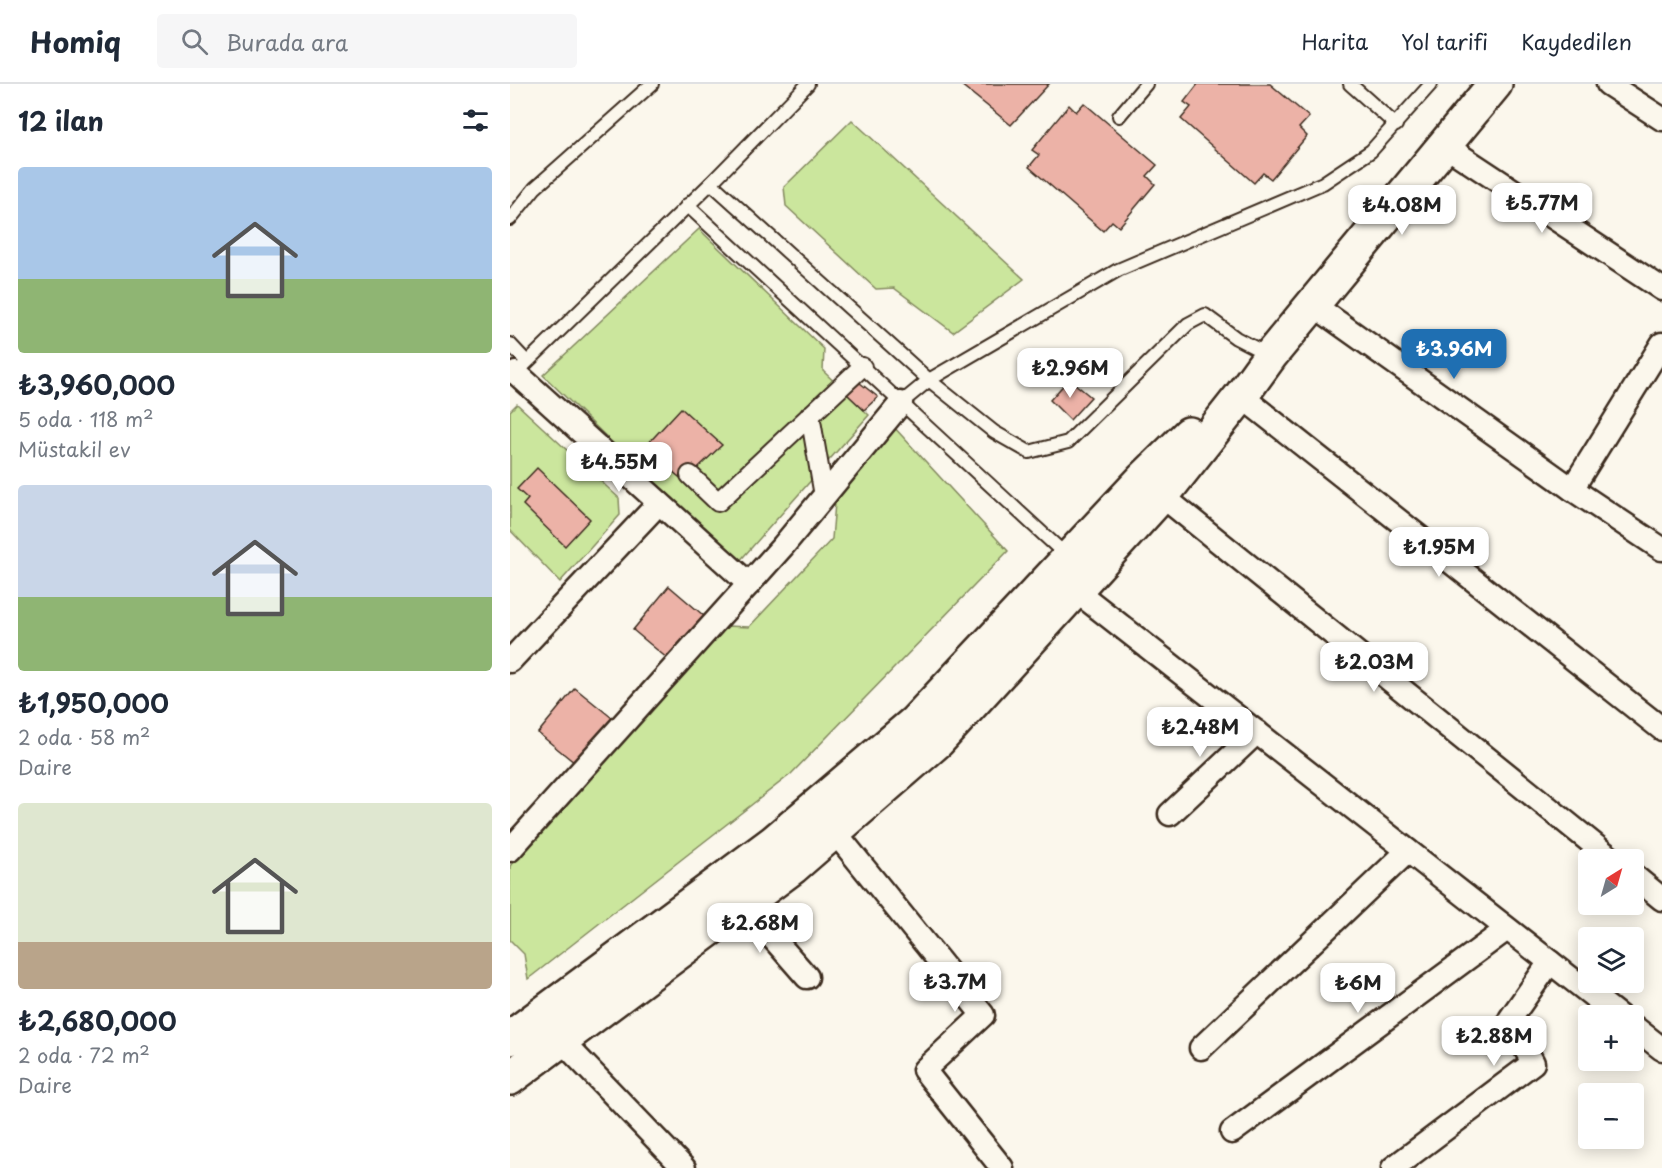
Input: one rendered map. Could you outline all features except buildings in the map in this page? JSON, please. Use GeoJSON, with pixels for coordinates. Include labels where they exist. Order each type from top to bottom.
{"type":"FeatureCollection","features":[{"type":"Feature","properties":{"kind":"main road"},"geometry":{"type":"LineString","coordinates":[[510,1078],[793,867],[938,741],[1161,495],[1241,396],[1269,356],[1495,84]]}},
{"type":"Feature","properties":{"kind":"main road"},"geometry":{"type":"LineString","coordinates":[[510,1038],[774,842],[915,722],[1143,479],[1269,356]]}},
{"type":"Feature","properties":{"kind":"street"},"geometry":{"type":"LineString","coordinates":[[1608,84],[1662,119]]}},
{"type":"Feature","properties":{"kind":"street"},"geometry":{"type":"LineString","coordinates":[[1444,145],[1662,289]]}},
{"type":"Feature","properties":{"kind":"street"},"geometry":{"type":"LineString","coordinates":[[1312,304],[1572,489],[1662,549]]}},
{"type":"Feature","properties":{"kind":"street"},"geometry":{"type":"LineString","coordinates":[[1572,489],[1662,344]]}},
{"type":"Feature","properties":{"kind":"street"},"geometry":{"type":"LineString","coordinates":[[690,475],[718,502],[862,367]]}},
{"type":"Feature","properties":{"kind":"street"},"geometry":{"type":"LineString","coordinates":[[517,371],[749,584]]}},
{"type":"Feature","properties":{"kind":"street"},"geometry":{"type":"LineString","coordinates":[[1241,396],[1662,729]]}},
{"type":"Feature","properties":{"kind":"street"},"geometry":{"type":"LineString","coordinates":[[510,850],[749,584],[901,403]]}},
{"type":"Feature","properties":{"kind":"street"},"geometry":{"type":"LineString","coordinates":[[810,415],[824,496]]}},
{"type":"Feature","properties":{"kind":"street"},"geometry":{"type":"LineString","coordinates":[[1161,495],[1598,849]]}},
{"type":"Feature","properties":{"kind":"street"},"geometry":{"type":"LineString","coordinates":[[510,661],[659,503]]}},
{"type":"Feature","properties":{"kind":"street"},"geometry":{"type":"LineString","coordinates":[[1075,590],[1605,1005]]}},
{"type":"Feature","properties":{"kind":"street"},"geometry":{"type":"LineString","coordinates":[[1170,814],[1257,732]]}},
{"type":"Feature","properties":{"kind":"street"},"geometry":{"type":"LineString","coordinates":[[834,831],[983,1015],[924,1070],[1002,1168]]}},
{"type":"Feature","properties":{"kind":"street"},"geometry":{"type":"LineString","coordinates":[[1201,1048],[1408,850]]}},
{"type":"Feature","properties":{"kind":"street"},"geometry":{"type":"LineString","coordinates":[[1644,884],[1662,899]]}},
{"type":"Feature","properties":{"kind":"street"},"geometry":{"type":"LineString","coordinates":[[743,904],[807,977]]}},
{"type":"Feature","properties":{"kind":"street"},"geometry":{"type":"LineString","coordinates":[[1232,1132],[1507,928]]}},
{"type":"Feature","properties":{"kind":"street"},"geometry":{"type":"LineString","coordinates":[[1393,1168],[1533,1063],[1510,1019],[1550,962]]}},
{"type":"Feature","properties":{"kind":"street"},"geometry":{"type":"LineString","coordinates":[[1644,1035],[1662,1049]]}},
{"type":"Feature","properties":{"kind":"street"},"geometry":{"type":"LineString","coordinates":[[561,1040],[684,1168]]}},
{"type":"Feature","properties":{"kind":"lane"},"geometry":{"type":"LineString","coordinates":[[510,219],[535,188],[652,84]]}},
{"type":"Feature","properties":{"kind":"lane"},"geometry":{"type":"LineString","coordinates":[[510,344],[517,371],[711,183],[808,84]]}},
{"type":"Feature","properties":{"kind":"lane"},"geometry":{"type":"LineString","coordinates":[[1119,116],[1146,84]]}},
{"type":"Feature","properties":{"kind":"lane"},"geometry":{"type":"LineString","coordinates":[[1350,84],[1396,125]]}},
{"type":"Feature","properties":{"kind":"lane"},"geometry":{"type":"LineString","coordinates":[[901,403],[929,380],[1118,270],[1323,183],[1371,151],[1431,84]]}},
{"type":"Feature","properties":{"kind":"lane"},"geometry":{"type":"LineString","coordinates":[[711,183],[929,380],[994,432],[1029,452],[1068,442],[1188,324],[1205,315],[1236,339],[1269,356]]}},
{"type":"Feature","properties":{"kind":"lane"},"geometry":{"type":"LineString","coordinates":[[687,205],[1069,558]]}},
{"type":"Feature","properties":{"kind":"green space"},"geometry":{"type":"Polygon","coordinates":[[[852,120],[1024,279],[953,332],[894,288],[876,289],[786,206],[784,187],[852,120]]]}},
{"type":"Feature","properties":{"kind":"green space"},"geometry":{"type":"Polygon","coordinates":[[[699,229],[824,349],[823,371],[869,415],[737,564],[543,375],[699,229]]]}},
{"type":"Feature","properties":{"kind":"green space"},"geometry":{"type":"Polygon","coordinates":[[[517,404],[619,498],[620,515],[560,582],[510,530],[510,411],[517,404]]]}},
{"type":"Feature","properties":{"kind":"green space"},"geometry":{"type":"Polygon","coordinates":[[[892,425],[1008,551],[791,774],[528,979],[524,954],[510,940],[510,866],[727,626],[749,627],[832,539],[835,503],[892,425]]]}}]}
